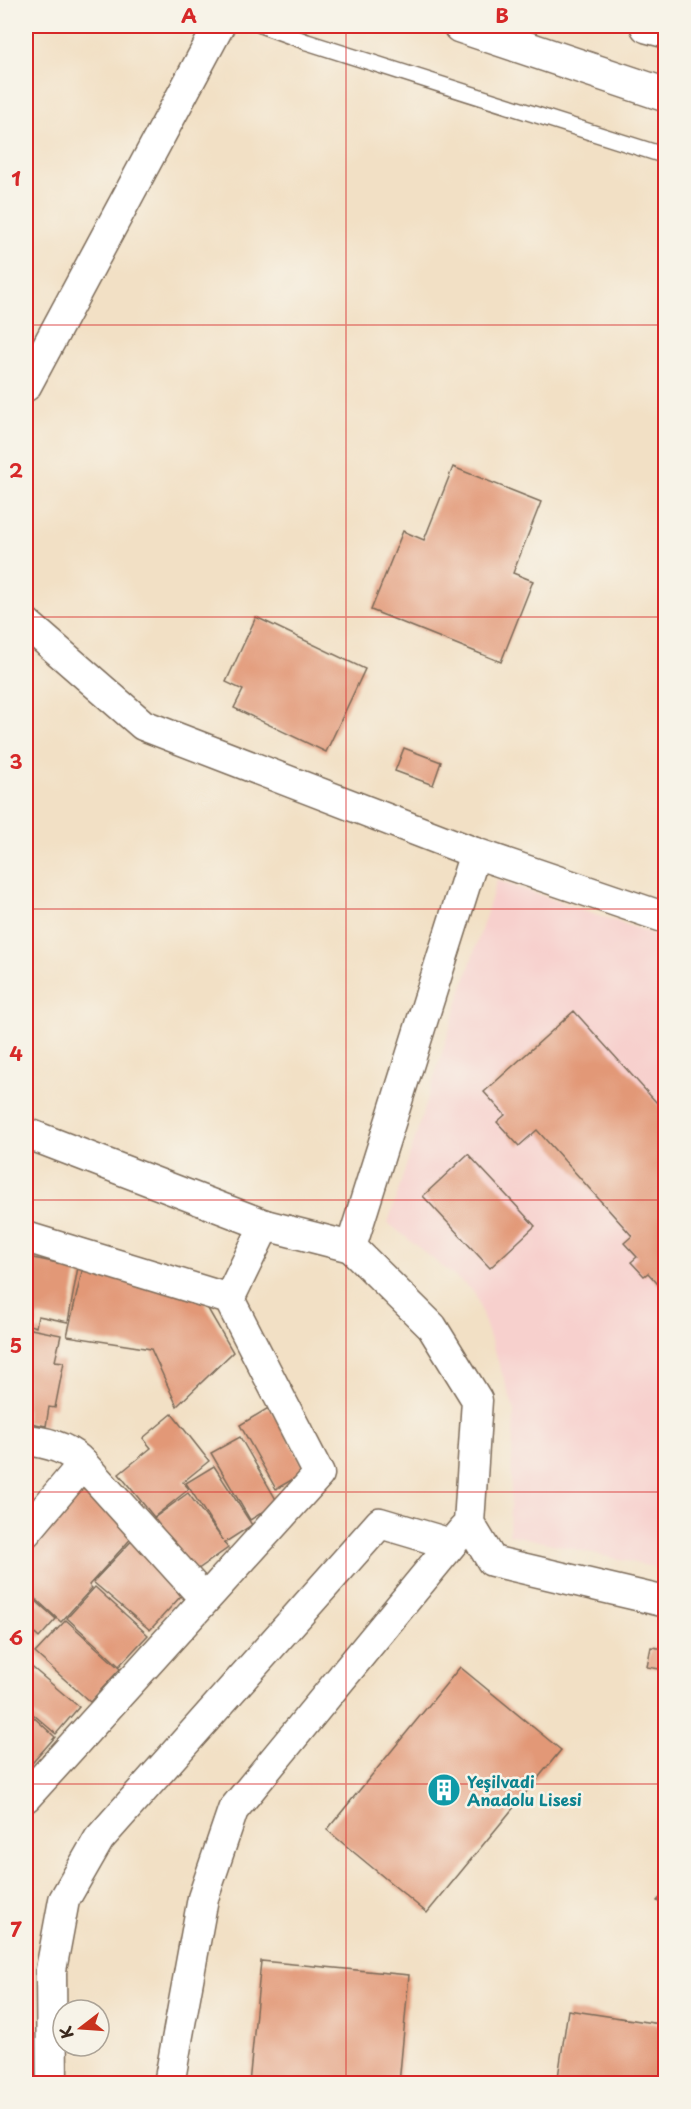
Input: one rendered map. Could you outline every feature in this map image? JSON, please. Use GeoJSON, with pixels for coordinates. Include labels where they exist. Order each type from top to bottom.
{"type":"FeatureCollection","features":[{"type":"Feature","properties":{"kind":"main road"},"geometry":{"type":"LineString","coordinates":[[460,26],[666,95]]}},
{"type":"Feature","properties":{"kind":"main road"},"geometry":{"type":"LineString","coordinates":[[647,26],[666,31]]}},
{"type":"Feature","properties":{"kind":"street"},"geometry":{"type":"LineString","coordinates":[[26,386],[219,26]]}},
{"type":"Feature","properties":{"kind":"street"},"geometry":{"type":"LineString","coordinates":[[26,623],[143,725],[475,853],[666,918]]}},
{"type":"Feature","properties":{"kind":"street"},"geometry":{"type":"LineString","coordinates":[[351,1247],[475,853]]}},
{"type":"Feature","properties":{"kind":"street"},"geometry":{"type":"LineString","coordinates":[[26,1133],[265,1225],[351,1247],[432,1327],[477,1400],[460,1533],[233,1810],[203,1898],[169,2084]]}},
{"type":"Feature","properties":{"kind":"street"},"geometry":{"type":"LineString","coordinates":[[229,1299],[265,1225]]}},
{"type":"Feature","properties":{"kind":"street"},"geometry":{"type":"LineString","coordinates":[[26,1237],[229,1299],[319,1474],[26,1797]]}},
{"type":"Feature","properties":{"kind":"street"},"geometry":{"type":"LineString","coordinates":[[26,1440],[43,1442],[75,1455],[205,1599]]}},
{"type":"Feature","properties":{"kind":"street"},"geometry":{"type":"LineString","coordinates":[[26,1532],[83,1464]]}},
{"type":"Feature","properties":{"kind":"street"},"geometry":{"type":"LineString","coordinates":[[52,2084],[51,1970],[64,1900],[99,1839],[380,1523],[460,1533],[492,1561],[666,1602]]}},
{"type":"Feature","properties":{"kind":"lane"},"geometry":{"type":"LineString","coordinates":[[263,26],[666,156]]}},
{"type":"Feature","properties":{"kind":"shaded area"},"geometry":{"type":"Polygon","coordinates":[[[497,880],[665,938],[665,1570],[509,1534],[514,1409],[475,1293],[388,1223],[497,880]]]}},
{"type":"Feature","properties":{"kind":"building"},"geometry":{"type":"Polygon","coordinates":[[[453,467],[541,502],[513,573],[533,581],[501,662],[371,610],[403,531],[424,540],[453,467]]]}},
{"type":"Feature","properties":{"kind":"building"},"geometry":{"type":"Polygon","coordinates":[[[256,617],[365,669],[326,752],[234,708],[243,690],[226,682],[256,617]]]}},
{"type":"Feature","properties":{"kind":"building"},"geometry":{"type":"Polygon","coordinates":[[[404,748],[441,762],[433,785],[395,771],[404,748]]]}},
{"type":"Feature","properties":{"kind":"building"},"geometry":{"type":"Polygon","coordinates":[[[574,1011],[666,1113],[666,1293],[648,1273],[644,1276],[631,1262],[637,1257],[624,1243],[632,1236],[537,1130],[519,1146],[497,1122],[505,1115],[484,1092],[574,1011]]]}},
{"type":"Feature","properties":{"kind":"building"},"geometry":{"type":"Polygon","coordinates":[[[468,1154],[535,1226],[490,1268],[423,1196],[468,1154]]]}},
{"type":"Feature","properties":{"kind":"building"},"geometry":{"type":"Polygon","coordinates":[[[28,1257],[78,1267],[68,1322],[38,1316],[36,1327],[26,1324],[28,1257]]]}},
{"type":"Feature","properties":{"kind":"building"},"geometry":{"type":"Polygon","coordinates":[[[83,1267],[200,1295],[233,1352],[177,1406],[151,1349],[67,1336],[83,1267]]]}},
{"type":"Feature","properties":{"kind":"building"},"geometry":{"type":"Polygon","coordinates":[[[26,1328],[61,1335],[55,1361],[64,1362],[55,1408],[49,1407],[46,1426],[26,1422],[26,1328]]]}},
{"type":"Feature","properties":{"kind":"building"},"geometry":{"type":"Polygon","coordinates":[[[270,1407],[307,1471],[276,1489],[240,1425],[270,1407]]]}},
{"type":"Feature","properties":{"kind":"building"},"geometry":{"type":"Polygon","coordinates":[[[172,1414],[209,1461],[183,1482],[189,1489],[154,1517],[119,1474],[151,1448],[143,1438],[172,1414]]]}},
{"type":"Feature","properties":{"kind":"building"},"geometry":{"type":"Polygon","coordinates":[[[240,1437],[278,1503],[250,1520],[211,1453],[240,1437]]]}},
{"type":"Feature","properties":{"kind":"building"},"geometry":{"type":"Polygon","coordinates":[[[214,1466],[252,1525],[224,1543],[228,1548],[194,1572],[154,1518],[188,1493],[223,1540],[186,1483],[214,1466]]]}},
{"type":"Feature","properties":{"kind":"building"},"geometry":{"type":"Polygon","coordinates":[[[85,1485],[136,1533],[89,1585],[92,1588],[61,1622],[26,1590],[26,1550],[85,1485]]]}},
{"type":"Feature","properties":{"kind":"building"},"geometry":{"type":"Polygon","coordinates":[[[139,1533],[181,1596],[150,1630],[93,1582],[139,1533]]]}},
{"type":"Feature","properties":{"kind":"building"},"geometry":{"type":"Polygon","coordinates":[[[95,1587],[148,1635],[119,1666],[67,1618],[95,1587]]]}},
{"type":"Feature","properties":{"kind":"building"},"geometry":{"type":"Polygon","coordinates":[[[26,1592],[56,1619],[39,1638],[35,1634],[26,1645],[26,1592]]]}},
{"type":"Feature","properties":{"kind":"building"},"geometry":{"type":"Polygon","coordinates":[[[66,1620],[120,1669],[90,1702],[35,1653],[66,1620]]]}},
{"type":"Feature","properties":{"kind":"building"},"geometry":{"type":"Polygon","coordinates":[[[651,1647],[666,1649],[666,1670],[647,1667],[651,1647]]]}},
{"type":"Feature","properties":{"kind":"building"},"geometry":{"type":"Polygon","coordinates":[[[27,1663],[79,1707],[56,1734],[26,1708],[27,1663]]]}},
{"type":"Feature","properties":{"kind":"building","name":"Yeşilvadi Anadolu Lisesi"},"geometry":{"type":"Polygon","coordinates":[[[460,1667],[561,1750],[427,1913],[327,1830],[460,1667]]]}},
{"type":"Feature","properties":{"kind":"building"},"geometry":{"type":"Polygon","coordinates":[[[26,1710],[55,1737],[26,1770],[26,1710]]]}},
{"type":"Feature","properties":{"kind":"building"},"geometry":{"type":"Polygon","coordinates":[[[666,1891],[666,1908],[657,1901],[666,1891]]]}},
{"type":"Feature","properties":{"kind":"building"},"geometry":{"type":"Polygon","coordinates":[[[261,1961],[409,1975],[399,2084],[249,2084],[261,1961]]]}},
{"type":"Feature","properties":{"kind":"building"},"geometry":{"type":"Polygon","coordinates":[[[568,2010],[666,2025],[666,2084],[557,2084],[568,2010]]]}},
{"type":"Feature","properties":{"kind":"place","name":"Yeşilvadi Anadolu Lisesi"},"geometry":{"type":"Point","coordinates":[444,1790]}}]}
